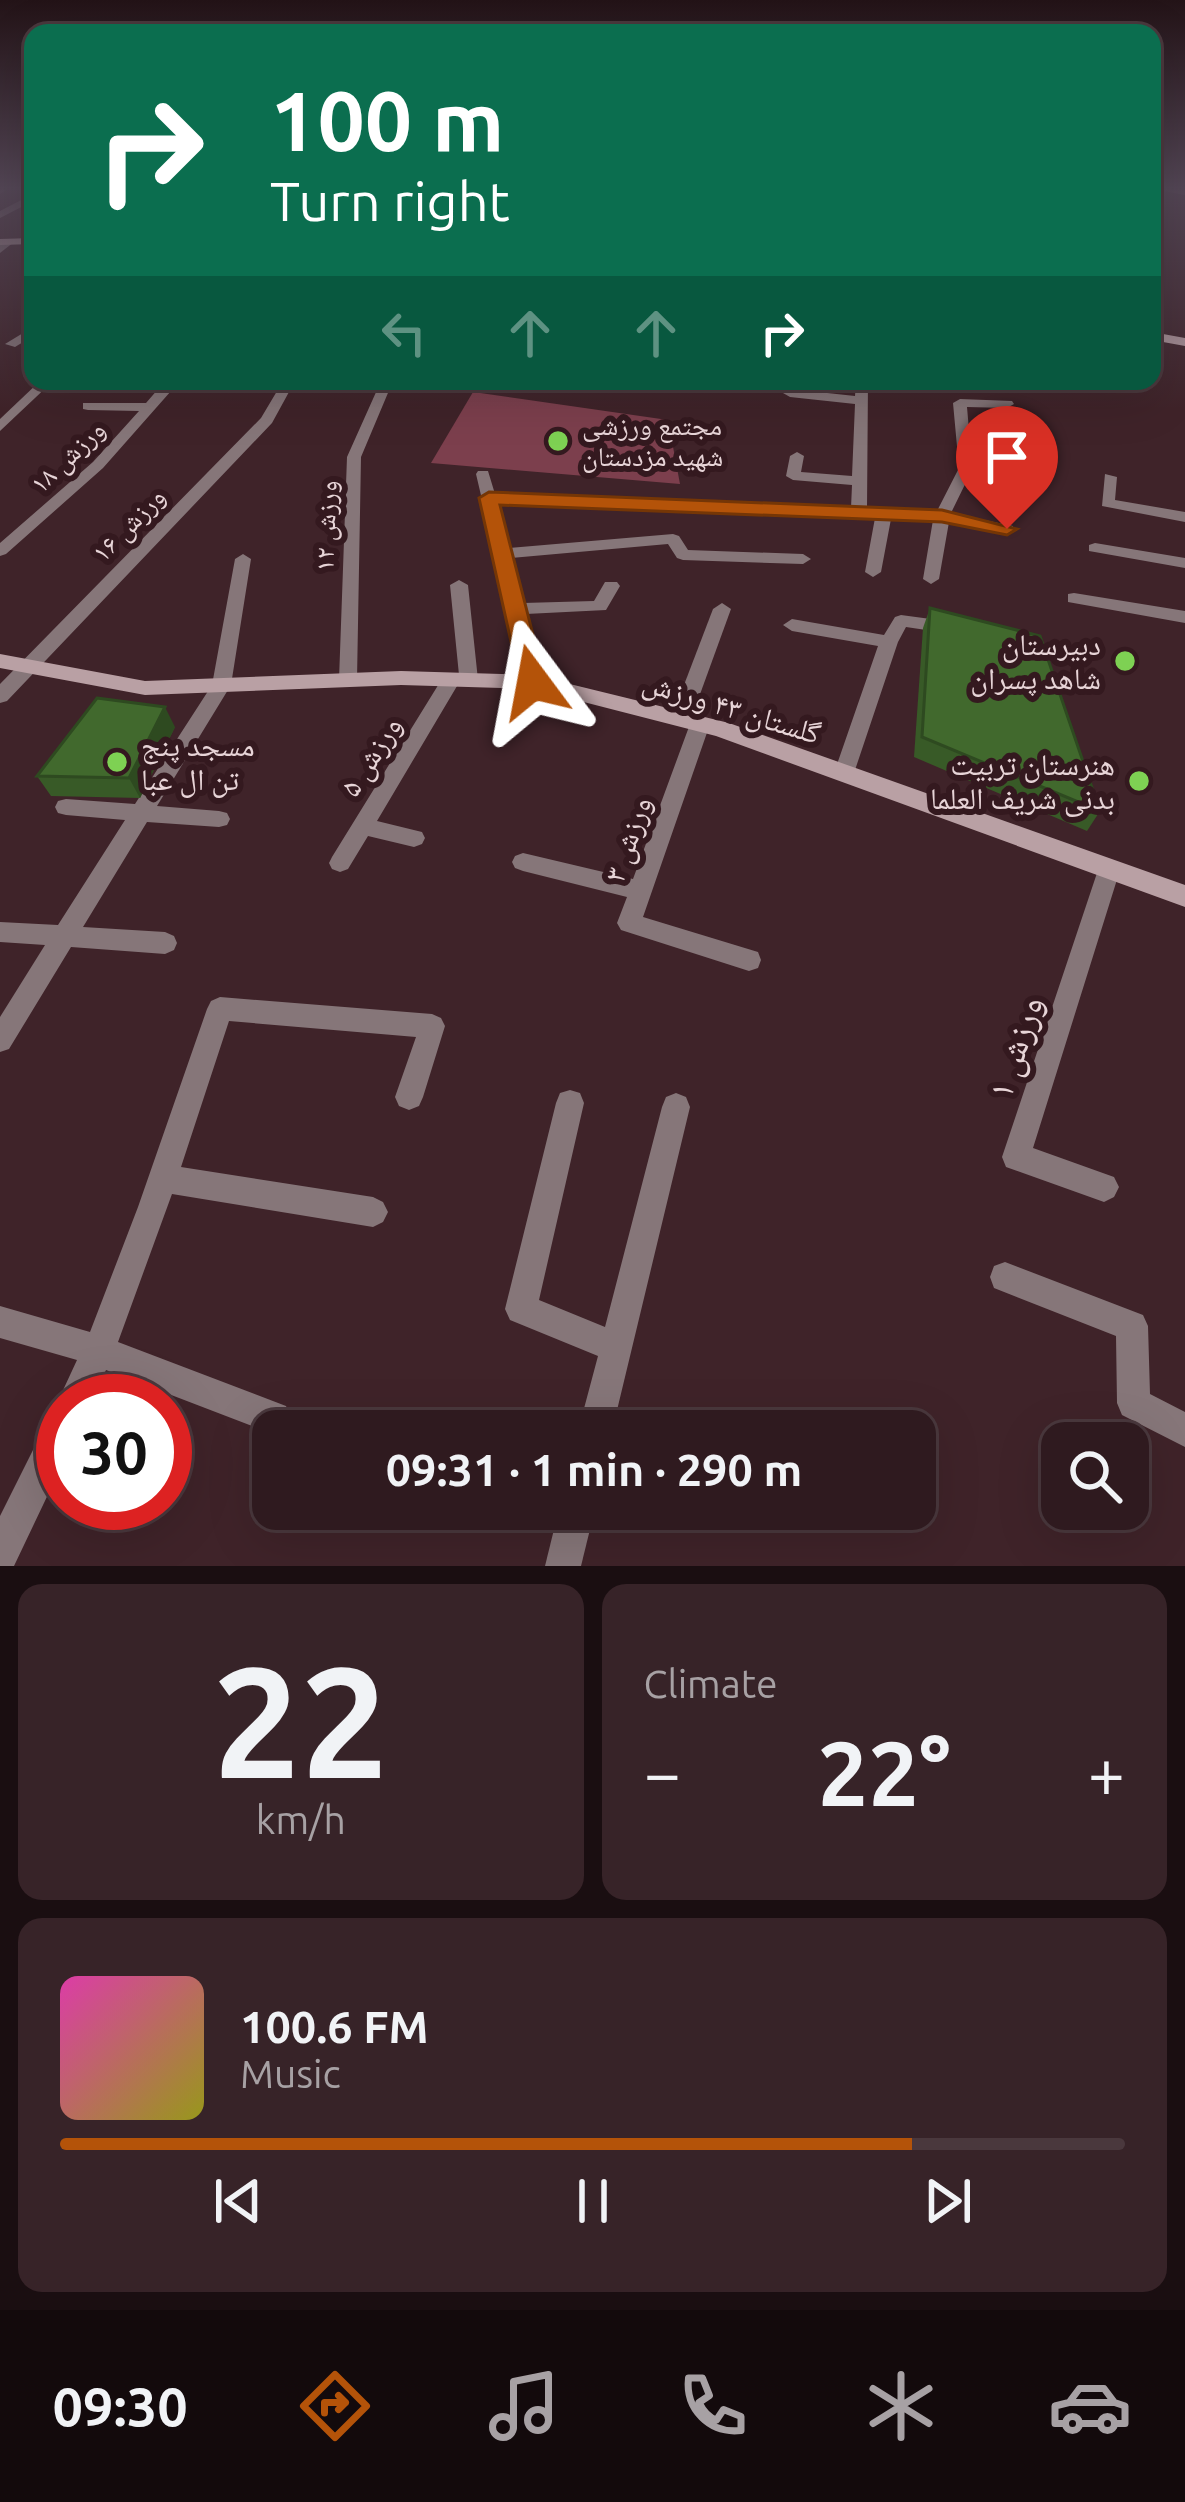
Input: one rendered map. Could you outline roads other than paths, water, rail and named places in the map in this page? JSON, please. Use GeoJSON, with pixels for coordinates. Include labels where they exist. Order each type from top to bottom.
{"type":"FeatureCollection","features":[{"type":"Feature","properties":{"kind":"street"},"geometry":{"type":"LineString","coordinates":[[11,344],[24,337]]}},
{"type":"Feature","properties":{"kind":"street"},"geometry":{"type":"LineString","coordinates":[[0,427],[38,390]]}},
{"type":"Feature","properties":{"kind":"street","name":"ورزش ۱۶"},"geometry":{"type":"LineString","coordinates":[[0,696],[267,420],[284,390]]}},
{"type":"Feature","properties":{"kind":"street","name":"ورزش ۱۲"},"geometry":{"type":"LineString","coordinates":[[348,680],[354,457],[383,390]]}},
{"type":"Feature","properties":{"kind":"street"},"geometry":{"type":"LineString","coordinates":[[859,513],[862,390]]}},
{"type":"Feature","properties":{"kind":"street","name":"ورزش ۱۸"},"geometry":{"type":"LineString","coordinates":[[0,551],[98,465],[164,391]]}},
{"type":"Feature","properties":{"kind":"street"},"geometry":{"type":"LineString","coordinates":[[790,394],[862,401]]}},
{"type":"Feature","properties":{"kind":"street"},"geometry":{"type":"LineString","coordinates":[[931,579],[942,516],[966,468],[960,403],[1006,404]]}},
{"type":"Feature","properties":{"kind":"street"},"geometry":{"type":"LineString","coordinates":[[88,406],[148,407]]}},
{"type":"Feature","properties":{"kind":"street"},"geometry":{"type":"LineString","coordinates":[[0,411],[17,410]]}},
{"type":"Feature","properties":{"kind":"street"},"geometry":{"type":"LineString","coordinates":[[963,434],[1014,437]]}},
{"type":"Feature","properties":{"kind":"street"},"geometry":{"type":"LineString","coordinates":[[797,456],[793,476],[860,482]]}},
{"type":"Feature","properties":{"kind":"street"},"geometry":{"type":"LineString","coordinates":[[483,474],[533,682]]}},
{"type":"Feature","properties":{"kind":"street"},"geometry":{"type":"LineString","coordinates":[[1110,477],[1107,503],[1185,517]]}},
{"type":"Feature","properties":{"kind":"street"},"geometry":{"type":"LineString","coordinates":[[489,498],[942,516],[1007,529]]}},
{"type":"Feature","properties":{"kind":"street"},"geometry":{"type":"LineString","coordinates":[[873,572],[884,514]]}},
{"type":"Feature","properties":{"kind":"street"},"geometry":{"type":"LineString","coordinates":[[502,554],[673,539],[683,555],[803,559]]}},
{"type":"Feature","properties":{"kind":"street"},"geometry":{"type":"LineString","coordinates":[[1095,548],[1185,563]]}},
{"type":"Feature","properties":{"kind":"street"},"geometry":{"type":"LineString","coordinates":[[0,1040],[221,685],[243,559]]}},
{"type":"Feature","properties":{"kind":"street"},"geometry":{"type":"LineString","coordinates":[[459,585],[461,680]]}},
{"type":"Feature","properties":{"kind":"street"},"geometry":{"type":"LineString","coordinates":[[515,609],[601,607],[610,586]]}},
{"type":"Feature","properties":{"kind":"street"},"geometry":{"type":"LineString","coordinates":[[1074,598],[1185,616]]}},
{"type":"Feature","properties":{"kind":"street","name":"ورزش ۳"},"geometry":{"type":"LineString","coordinates":[[722,609],[629,923],[749,960]]}},
{"type":"Feature","properties":{"kind":"street"},"geometry":{"type":"LineString","coordinates":[[844,773],[889,641],[901,621],[968,629]]}},
{"type":"Feature","properties":{"kind":"street"},"geometry":{"type":"LineString","coordinates":[[792,625],[889,641]]}},
{"type":"Feature","properties":{"kind":"street","name":"گلستان ۴۳ ورزش"},"geometry":{"type":"LineString","coordinates":[[0,661],[145,688],[348,680],[533,682],[690,721],[1185,896]]}},
{"type":"Feature","properties":{"kind":"street","name":"ورزش ۵"},"geometry":{"type":"LineString","coordinates":[[340,863],[461,680]]}},
{"type":"Feature","properties":{"kind":"street"},"geometry":{"type":"LineString","coordinates":[[66,807],[219,819]]}},
{"type":"Feature","properties":{"kind":"street"},"geometry":{"type":"LineString","coordinates":[[362,826],[414,838]]}},
{"type":"Feature","properties":{"kind":"street"},"geometry":{"type":"LineString","coordinates":[[523,862],[641,891]]}},
{"type":"Feature","properties":{"kind":"street","name":"ورزش ۱"},"geometry":{"type":"LineString","coordinates":[[1104,1186],[1016,1157],[1108,870]]}},
{"type":"Feature","properties":{"kind":"street"},"geometry":{"type":"LineString","coordinates":[[0,932],[165,943]]}},
{"type":"Feature","properties":{"kind":"street"},"geometry":{"type":"LineString","coordinates":[[89,1374],[220,1009],[431,1026],[409,1097]]}},
{"type":"Feature","properties":{"kind":"street"},"geometry":{"type":"LineString","coordinates":[[570,1103],[521,1309],[616,1347]]}},
{"type":"Feature","properties":{"kind":"street"},"geometry":{"type":"LineString","coordinates":[[601,1410],[676,1107]]}},
{"type":"Feature","properties":{"kind":"street"},"geometry":{"type":"LineString","coordinates":[[162,1178],[373,1212]]}},
{"type":"Feature","properties":{"kind":"street"},"geometry":{"type":"LineString","coordinates":[[1005,1277],[1132,1326],[1135,1403],[1185,1430]]}},
{"type":"Feature","properties":{"kind":"street"},"geometry":{"type":"LineString","coordinates":[[0,1322],[100,1352],[253,1410]]}},
{"type":"Feature","properties":{"kind":"street"},"geometry":{"type":"LineString","coordinates":[[0,1555],[36,1481]]}},
{"type":"Feature","properties":{"kind":"street"},"geometry":{"type":"LineString","coordinates":[[563,1566],[572,1530]]}},
{"type":"Feature","properties":{"kind":"place","name":"مجتمع ورزشی شهید مزدستان"},"geometry":{"type":"Point","coordinates":[558,441]}},
{"type":"Feature","properties":{"kind":"place","name":"دبیرستان شاهد پسران"},"geometry":{"type":"Point","coordinates":[1125,661]}},
{"type":"Feature","properties":{"kind":"place","name":"مسجد پنج تن ال عبا"},"geometry":{"type":"Point","coordinates":[117,762]}},
{"type":"Feature","properties":{"kind":"place","name":"هنرستان تربیت بدنی شریف العلما"},"geometry":{"type":"Point","coordinates":[1139,781]}}]}
